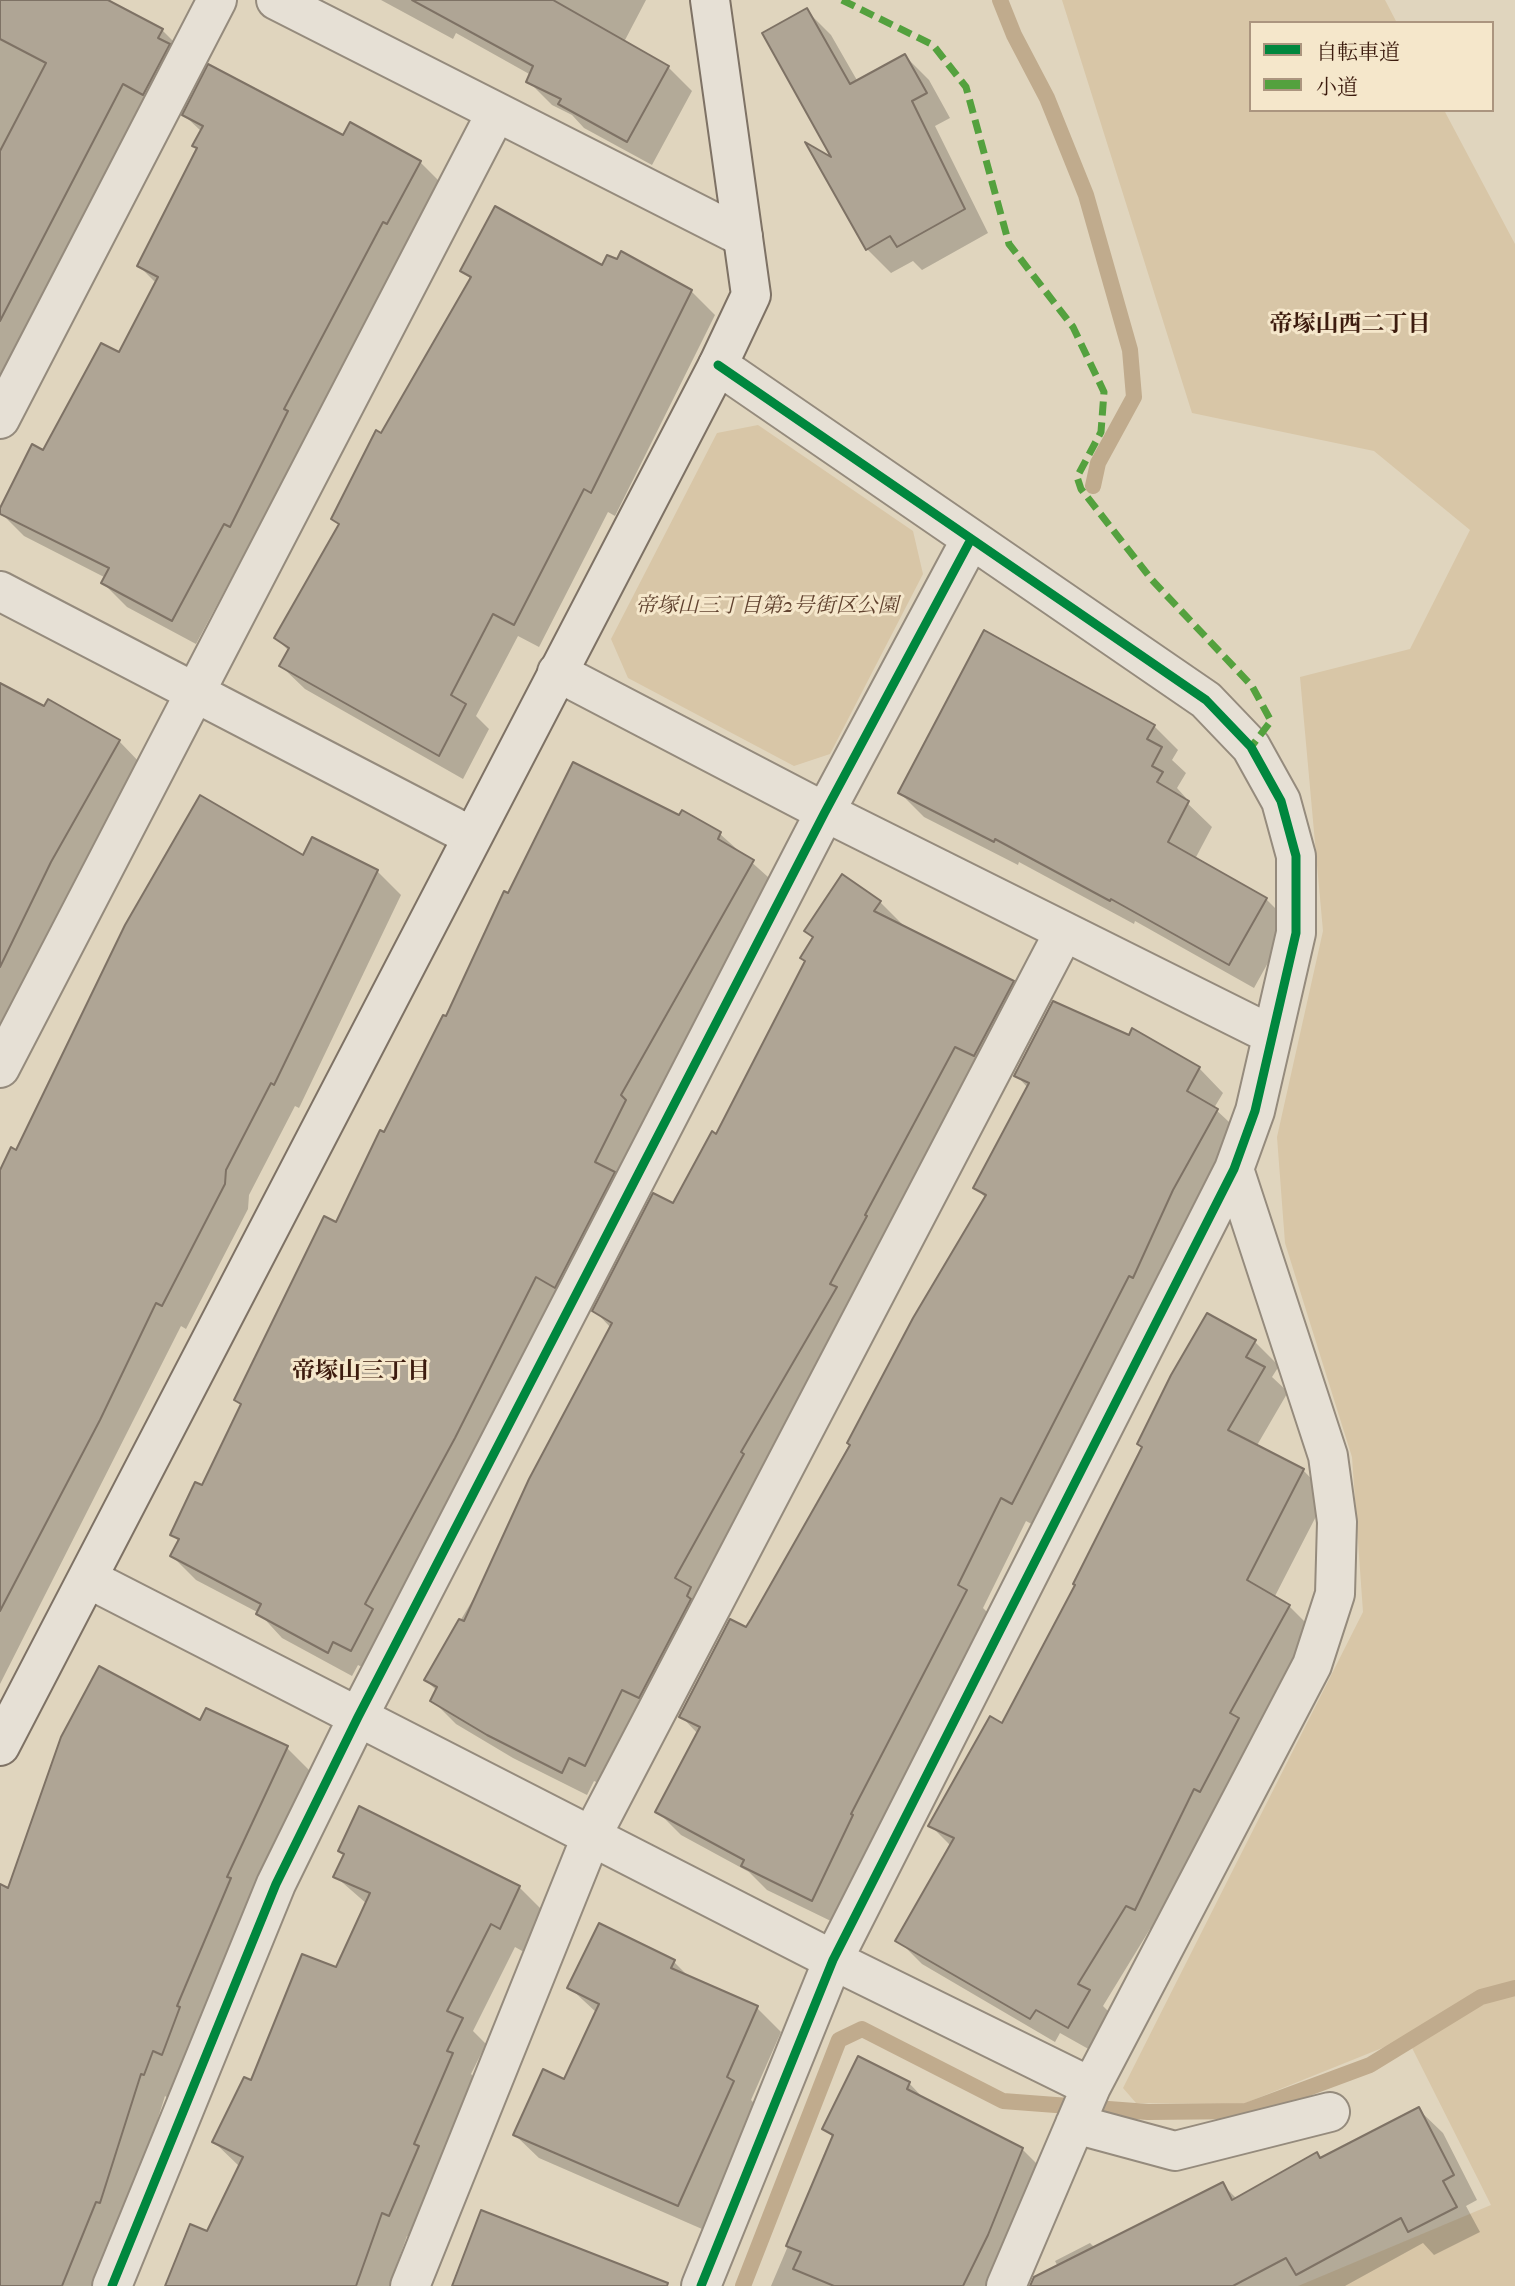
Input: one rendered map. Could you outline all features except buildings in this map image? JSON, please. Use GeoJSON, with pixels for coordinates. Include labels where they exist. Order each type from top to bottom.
{"type":"FeatureCollection","features":[{"type":"Feature","properties":{"kind":"street"},"geometry":{"type":"LineString","coordinates":[[0,419],[217,0]]}},
{"type":"Feature","properties":{"kind":"street"},"geometry":{"type":"LineString","coordinates":[[276,0],[744,237]]}},
{"type":"Feature","properties":{"kind":"street"},"geometry":{"type":"LineString","coordinates":[[0,1743],[89,1579],[471,836],[718,365],[751,295],[710,0]]}},
{"type":"Feature","properties":{"kind":"street"},"geometry":{"type":"LineString","coordinates":[[0,1068],[496,113]]}},
{"type":"Feature","properties":{"kind":"street"},"geometry":{"type":"LineString","coordinates":[[701,2286],[833,1960],[1234,1169],[1255,1111],[1270,1034],[1296,933],[1296,856],[1281,801],[1251,747],[1206,700],[970,541],[718,365]]}},
{"type":"Feature","properties":{"kind":"street"},"geometry":{"type":"LineString","coordinates":[[113,2286],[276,1884],[358,1717],[825,812],[970,541]]}},
{"type":"Feature","properties":{"kind":"street"},"geometry":{"type":"LineString","coordinates":[[0,591],[471,836]]}},
{"type":"Feature","properties":{"kind":"street"},"geometry":{"type":"LineString","coordinates":[[557,672],[825,812],[1270,1034]]}},
{"type":"Feature","properties":{"kind":"street"},"geometry":{"type":"LineString","coordinates":[[410,2286],[591,1838],[1064,932]]}},
{"type":"Feature","properties":{"kind":"street"},"geometry":{"type":"LineString","coordinates":[[1006,2286],[1091,2087],[1312,1665],[1335,1594],[1337,1522],[1328,1456],[1234,1169]]}},
{"type":"Feature","properties":{"kind":"street"},"geometry":{"type":"LineString","coordinates":[[89,1579],[591,1838],[1091,2087]]}},
{"type":"Feature","properties":{"kind":"street"},"geometry":{"type":"LineString","coordinates":[[1075,2124],[1175,2151],[1330,2112]]}},
{"type":"Feature","properties":{"kind":"green space"},"geometry":{"type":"Polygon","coordinates":[[[1062,0],[1385,0],[1396,21],[1249,21],[1249,112],[1445,112],[1515,244],[1515,2286],[1298,2286],[1491,2205],[1407,2038],[1243,2104],[1136,2103],[1123,2088],[1363,1612],[1352,1457],[1285,1243],[1277,1137],[1323,931],[1300,677],[1410,649],[1470,530],[1374,451],[1192,413],[1062,0]]]}},
{"type":"Feature","properties":{"kind":"green space","name":"帝塚山三丁目第2号街区公園"},"geometry":{"type":"Polygon","coordinates":[[[758,425],[913,531],[923,574],[830,754],[794,766],[628,678],[611,639],[717,433],[758,425]]]}},
{"type":"Feature","properties":{"kind":"waterway"},"geometry":{"type":"LineString","coordinates":[[1000,0],[1014,35],[1047,98],[1086,195],[1130,350],[1134,397],[1098,463],[1093,486]]}},
{"type":"Feature","properties":{"kind":"waterway"},"geometry":{"type":"LineString","coordinates":[[743,2286],[839,2040],[862,2029],[1003,2101],[1148,2112],[1246,2111],[1370,2065],[1481,1997],[1515,1988]]}},
{"type":"Feature","properties":{"kind":"marked path"},"geometry":{"type":"LineString","coordinates":[[842,0],[933,45],[966,87],[1009,244],[1073,327],[1104,392],[1101,432],[1077,477],[1081,489],[1152,580],[1252,686],[1271,721],[1251,747]]}},
{"type":"Feature","properties":{"kind":"cycle path"},"geometry":{"type":"LineString","coordinates":[[701,2286],[833,1960],[1234,1169],[1255,1111],[1296,933],[1296,856],[1281,801],[1251,747],[1206,700],[718,365]]}},
{"type":"Feature","properties":{"kind":"cycle path"},"geometry":{"type":"LineString","coordinates":[[112,2286],[276,1884],[358,1717],[825,812],[970,541]]}},
{"type":"Feature","properties":{"kind":"district","name":"帝塚山西二丁目"},"geometry":{"type":"Point","coordinates":[1350,325]}},
{"type":"Feature","properties":{"kind":"district","name":"帝塚山三丁目"},"geometry":{"type":"Point","coordinates":[361,1372]}}]}
